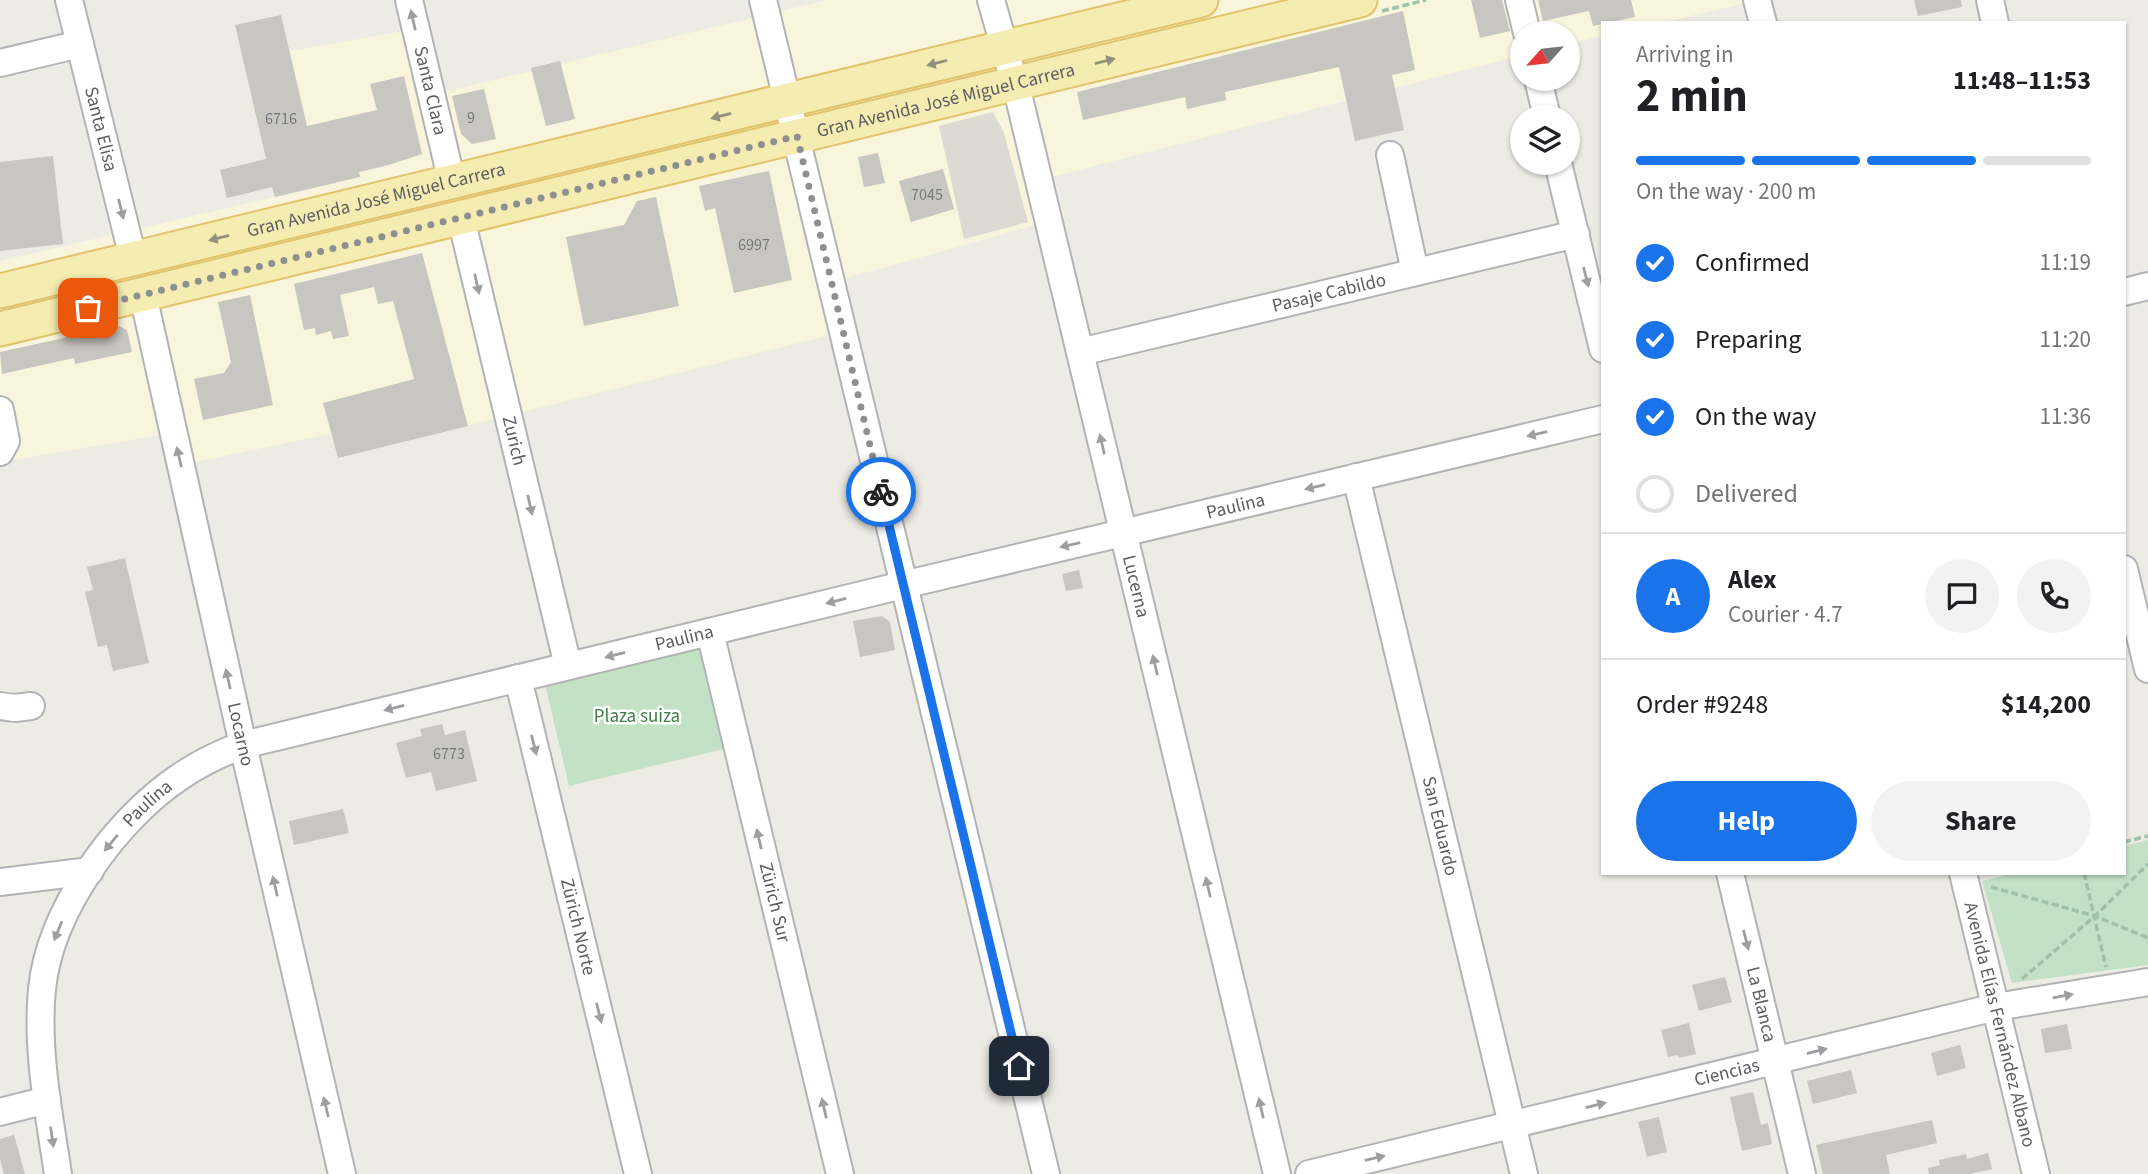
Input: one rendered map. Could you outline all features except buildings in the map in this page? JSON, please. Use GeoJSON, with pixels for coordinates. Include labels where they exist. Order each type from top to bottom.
{"type":"FeatureCollection","features":[{"type":"Feature","properties":{"kind":"main road","name":"Gran Avenida José Miguel Carrera"},"geometry":{"type":"LineString","coordinates":[[0,291],[1201,0]]}},
{"type":"Feature","properties":{"kind":"main road","name":"Gran Avenida José Miguel Carrera"},"geometry":{"type":"LineString","coordinates":[[0,329],[1015,83],[1305,6],[1360,0]]}},
{"type":"Feature","properties":{"kind":"main road"},"geometry":{"type":"LineString","coordinates":[[133,258],[156,292]]}},
{"type":"Feature","properties":{"kind":"street","name":"Santa Elisa"},"geometry":{"type":"LineString","coordinates":[[69,0],[133,258]]}},
{"type":"Feature","properties":{"kind":"street","name":"Santa Clara"},"geometry":{"type":"LineString","coordinates":[[408,0],[452,182]]}},
{"type":"Feature","properties":{"kind":"street"},"geometry":{"type":"LineString","coordinates":[[763,0],[1046,1174]]}},
{"type":"Feature","properties":{"kind":"street","name":"Lucerna"},"geometry":{"type":"LineString","coordinates":[[991,0],[1015,83],[1277,1174]]}},
{"type":"Feature","properties":{"kind":"street"},"geometry":{"type":"LineString","coordinates":[[1519,0],[1524,21]]}},
{"type":"Feature","properties":{"kind":"street"},"geometry":{"type":"LineString","coordinates":[[1757,0],[1762,21]]}},
{"type":"Feature","properties":{"kind":"street"},"geometry":{"type":"LineString","coordinates":[[1990,0],[1995,21]]}},
{"type":"Feature","properties":{"kind":"street"},"geometry":{"type":"LineString","coordinates":[[0,63],[80,44]]}},
{"type":"Feature","properties":{"kind":"street"},"geometry":{"type":"LineString","coordinates":[[1390,155],[1415,272]]}},
{"type":"Feature","properties":{"kind":"street"},"geometry":{"type":"LineString","coordinates":[[1561,175],[1601,340]]}},
{"type":"Feature","properties":{"kind":"street","name":"Zurich"},"geometry":{"type":"LineString","coordinates":[[461,218],[568,666]]}},
{"type":"Feature","properties":{"kind":"street","name":"Pasaje Cabildo"},"geometry":{"type":"LineString","coordinates":[[1080,352],[1576,234]]}},
{"type":"Feature","properties":{"kind":"street"},"geometry":{"type":"LineString","coordinates":[[2126,292],[2148,286]]}},
{"type":"Feature","properties":{"kind":"street","name":"Locarno"},"geometry":{"type":"LineString","coordinates":[[156,292],[243,746],[342,1174]]}},
{"type":"Feature","properties":{"kind":"street"},"geometry":{"type":"LineString","coordinates":[[0,410],[6,441],[0,452]]}},
{"type":"Feature","properties":{"kind":"street","name":"Paulina"},"geometry":{"type":"LineString","coordinates":[[58,1174],[41,1033],[43,985],[55,937],[76,892],[127,823],[164,789],[197,766],[243,746],[518,678],[1601,419]]}},
{"type":"Feature","properties":{"kind":"street","name":"San Eduardo"},"geometry":{"type":"LineString","coordinates":[[1356,477],[1524,1174]]}},
{"type":"Feature","properties":{"kind":"street"},"geometry":{"type":"LineString","coordinates":[[2126,577],[2148,668]]}},
{"type":"Feature","properties":{"kind":"street","name":"Zürich Sur"},"geometry":{"type":"LineString","coordinates":[[710,632],[840,1174]]}},
{"type":"Feature","properties":{"kind":"street","name":"Zürich Norte"},"geometry":{"type":"LineString","coordinates":[[518,678],[638,1174]]}},
{"type":"Feature","properties":{"kind":"street"},"geometry":{"type":"LineString","coordinates":[[0,706],[31,706]]}},
{"type":"Feature","properties":{"kind":"street"},"geometry":{"type":"LineString","coordinates":[[0,882],[90,871]]}},
{"type":"Feature","properties":{"kind":"street","name":"La Blanca"},"geometry":{"type":"LineString","coordinates":[[1730,875],[1802,1174]]}},
{"type":"Feature","properties":{"kind":"street","name":"Avenida Elías Fernández Albano"},"geometry":{"type":"LineString","coordinates":[[1964,876],[2036,1174]]}},
{"type":"Feature","properties":{"kind":"street","name":"Ciencias"},"geometry":{"type":"LineString","coordinates":[[1308,1174],[1996,1007],[2148,982]]}},
{"type":"Feature","properties":{"kind":"street"},"geometry":{"type":"LineString","coordinates":[[0,1112],[47,1100]]}},
{"type":"Feature","properties":{"kind":"path"},"geometry":{"type":"LineString","coordinates":[[2126,842],[2148,836]]}},
{"type":"Feature","properties":{"kind":"path"},"geometry":{"type":"LineString","coordinates":[[2015,985],[2095,916],[2148,864]]}},
{"type":"Feature","properties":{"kind":"path"},"geometry":{"type":"LineString","coordinates":[[2085,875],[2110,987]]}},
{"type":"Feature","properties":{"kind":"path"},"geometry":{"type":"LineString","coordinates":[[1964,876],[2095,916],[2148,938]]}},
{"type":"Feature","properties":{"kind":"shaded area"},"geometry":{"type":"Polygon","coordinates":[[[827,0],[1759,0],[1670,21],[1601,21],[1601,36],[1580,41],[1580,21],[1510,21],[1510,58],[1052,177],[1065,217],[847,278],[854,329],[338,458],[330,434],[195,462],[188,428],[0,462],[0,261],[274,197],[235,25],[281,15],[290,51],[421,28],[439,93],[827,0]]]}},
{"type":"Feature","properties":{"kind":"shaded area"},"geometry":{"type":"Polygon","coordinates":[[[993,112],[1004,133],[1028,222],[964,239],[939,126],[993,112]]]}},
{"type":"Feature","properties":{"kind":"green space","name":"Plaza suiza"},"geometry":{"type":"Polygon","coordinates":[[[704,647],[728,748],[569,786],[545,684],[704,647]]]}},
{"type":"Feature","properties":{"kind":"green space"},"geometry":{"type":"Polygon","coordinates":[[[2148,840],[2148,965],[2012,983],[1982,881],[2007,875],[2126,875],[2126,846],[2148,840]]]}},
{"type":"Feature","properties":{"kind":"way so far"},"geometry":{"type":"LineString","coordinates":[[88,308],[797,136],[881,492]]}},
{"type":"Feature","properties":{"kind":"route"},"geometry":{"type":"LineString","coordinates":[[881,492],[1019,1066]]}}]}
